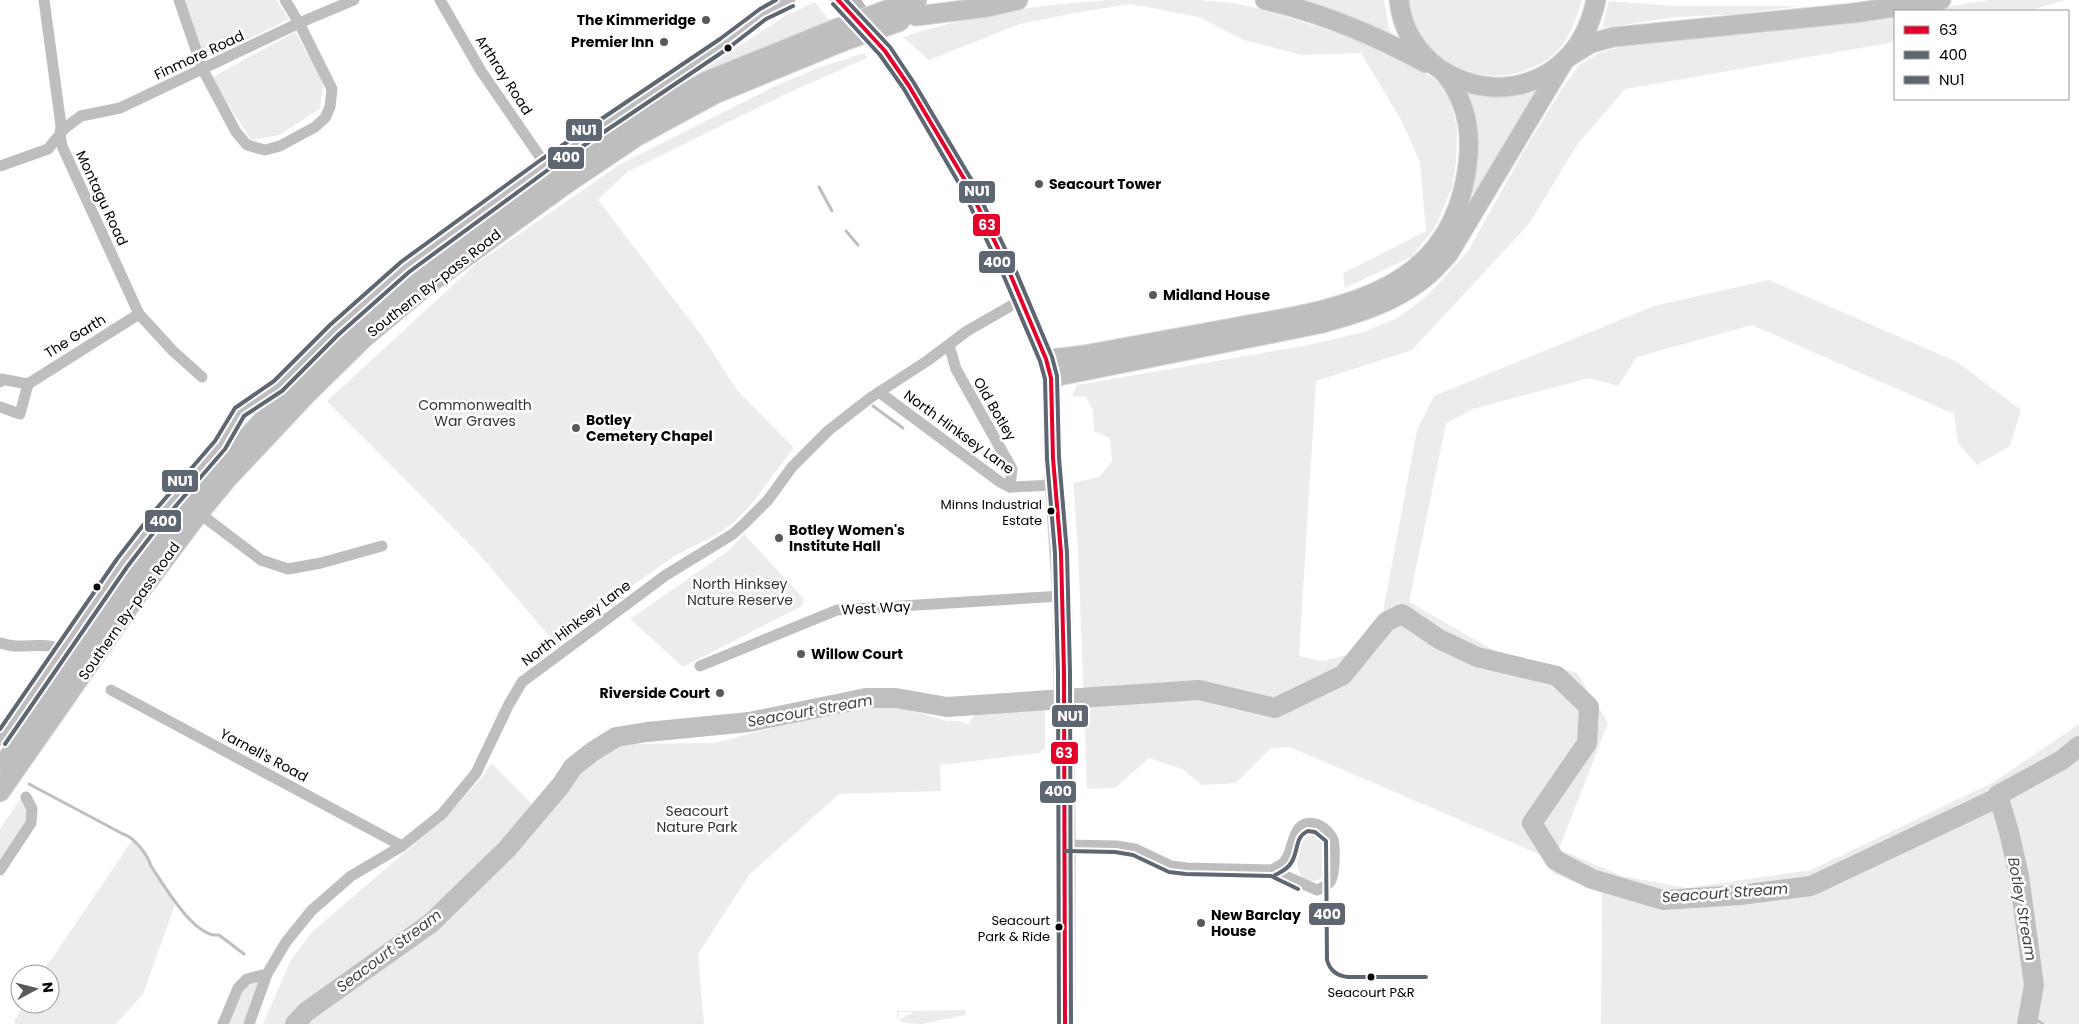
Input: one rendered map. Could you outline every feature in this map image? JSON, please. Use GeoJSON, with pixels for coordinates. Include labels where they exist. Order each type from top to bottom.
{"type":"FeatureCollection","features":[{"type":"Feature","properties":{"kind":"highway","name":"Southern By-pass Road"},"geometry":{"type":"LineString","coordinates":[[0,770],[136,569],[177,516],[294,386],[355,327],[421,271],[620,130],[707,81],[907,11],[971,0]]}},
{"type":"Feature","properties":{"kind":"highway"},"geometry":{"type":"LineString","coordinates":[[907,11],[988,7],[1018,0]]}},
{"type":"Feature","properties":{"kind":"highway"},"geometry":{"type":"LineString","coordinates":[[1265,0],[1336,21],[1390,44],[1443,72],[1476,85],[1503,87],[1533,80],[1554,70],[1591,43],[1614,37],[1854,14],[1942,0]]}},
{"type":"Feature","properties":{"kind":"highway"},"geometry":{"type":"LineString","coordinates":[[1399,0],[1405,24],[1413,41],[1425,58],[1443,72]]}},
{"type":"Feature","properties":{"kind":"highway"},"geometry":{"type":"LineString","coordinates":[[1566,60],[1582,39],[1595,6]]}},
{"type":"Feature","properties":{"kind":"highway","name":"Southern By-pass Road"},"geometry":{"type":"LineString","coordinates":[[0,792],[136,597],[199,513],[228,478],[306,395],[364,338],[430,283],[636,137],[714,94],[840,35]]}},
{"type":"Feature","properties":{"kind":"main road"},"geometry":{"type":"LineString","coordinates":[[838,0],[885,51]]}},
{"type":"Feature","properties":{"kind":"main road"},"geometry":{"type":"LineString","coordinates":[[852,0],[909,86],[966,182],[1008,269],[1046,359],[1052,378],[1054,485],[1062,596],[1064,682],[1066,845],[1065,1024]]}},
{"type":"Feature","properties":{"kind":"main road"},"geometry":{"type":"LineString","coordinates":[[1052,378],[1321,324],[1350,316],[1400,296],[1426,278],[1449,254],[1566,60]]}},
{"type":"Feature","properties":{"kind":"main road"},"geometry":{"type":"LineString","coordinates":[[1046,359],[1081,356],[1313,312],[1364,298],[1408,275],[1427,257],[1448,228],[1458,207],[1467,172],[1470,136],[1467,115],[1455,88],[1443,72]]}},
{"type":"Feature","properties":{"kind":"street","name":"Montagu Road"},"geometry":{"type":"LineString","coordinates":[[44,0],[62,146],[139,314],[173,351],[202,377]]}},
{"type":"Feature","properties":{"kind":"street"},"geometry":{"type":"LineString","coordinates":[[179,0],[203,70],[236,132],[247,145],[265,150],[280,146],[315,127],[325,118],[330,107],[332,89],[299,23],[285,0]]}},
{"type":"Feature","properties":{"kind":"street","name":"Finmore Road"},"geometry":{"type":"LineString","coordinates":[[0,166],[48,149],[65,128],[81,116],[120,108],[299,23],[354,0]]}},
{"type":"Feature","properties":{"kind":"street","name":"Arthray Road"},"geometry":{"type":"LineString","coordinates":[[440,0],[481,70],[546,164]]}},
{"type":"Feature","properties":{"kind":"street"},"geometry":{"type":"LineString","coordinates":[[0,740],[122,563],[156,519],[220,445],[239,412],[278,386],[334,330],[406,267],[546,164],[724,44],[763,14],[776,0]]}},
{"type":"Feature","properties":{"kind":"street"},"geometry":{"type":"LineString","coordinates":[[763,14],[790,0]]}},
{"type":"Feature","properties":{"kind":"street","name":"North Hinksey Lane"},"geometry":{"type":"LineString","coordinates":[[249,1024],[267,974],[286,942],[311,911],[351,876],[402,846],[442,814],[476,773],[509,704],[522,682],[666,575],[746,524],[792,467],[829,430],[879,392],[968,331],[1021,300]]}},
{"type":"Feature","properties":{"kind":"street","name":"The Garth"},"geometry":{"type":"LineString","coordinates":[[28,384],[139,314]]}},
{"type":"Feature","properties":{"kind":"street","name":"Old Botley"},"geometry":{"type":"LineString","coordinates":[[950,345],[956,369],[1012,469],[1010,487]]}},
{"type":"Feature","properties":{"kind":"street"},"geometry":{"type":"LineString","coordinates":[[0,382],[1,379],[28,384],[20,414],[0,408]]}},
{"type":"Feature","properties":{"kind":"street","name":"North Hinksey Lane"},"geometry":{"type":"LineString","coordinates":[[879,392],[1000,482],[1010,487],[1054,485]]}},
{"type":"Feature","properties":{"kind":"street"},"geometry":{"type":"LineString","coordinates":[[199,513],[261,560],[288,569],[321,563],[382,546]]}},
{"type":"Feature","properties":{"kind":"street","name":"West Way"},"geometry":{"type":"LineString","coordinates":[[700,666],[837,610],[1062,596]]}},
{"type":"Feature","properties":{"kind":"street"},"geometry":{"type":"LineString","coordinates":[[0,643],[14,646],[47,645],[63,651]]}},
{"type":"Feature","properties":{"kind":"street","name":"Yarnell's Road"},"geometry":{"type":"LineString","coordinates":[[111,690],[402,846]]}},
{"type":"Feature","properties":{"kind":"street"},"geometry":{"type":"LineString","coordinates":[[0,870],[31,823],[32,809],[26,797]]}},
{"type":"Feature","properties":{"kind":"street"},"geometry":{"type":"LineString","coordinates":[[1066,845],[1136,848],[1171,866],[1187,868],[1272,870],[1317,890],[1327,885],[1334,874],[1332,839],[1326,830],[1317,824],[1306,824],[1292,837],[1286,860],[1272,870]]}},
{"type":"Feature","properties":{"kind":"street"},"geometry":{"type":"LineString","coordinates":[[223,1024],[238,988],[246,979],[267,974]]}},
{"type":"Feature","properties":{"kind":"green space"},"geometry":{"type":"Polygon","coordinates":[[[182,0],[276,0],[289,19],[251,38],[204,57],[182,0]]]}},
{"type":"Feature","properties":{"kind":"green space"},"geometry":{"type":"Polygon","coordinates":[[[1111,0],[1196,0],[1234,3],[1271,12],[1353,38],[1436,79],[1450,101],[1457,127],[1456,162],[1452,188],[1435,228],[1411,257],[1345,288],[1343,273],[1426,231],[1420,162],[1401,120],[1361,53],[1301,55],[1244,40],[1199,17],[1131,4],[1020,24],[929,60],[903,37],[954,22],[1006,12],[1058,4],[1111,0]]]}},
{"type":"Feature","properties":{"kind":"green space"},"geometry":{"type":"Polygon","coordinates":[[[1300,0],[1384,0],[1390,33],[1300,0]]]}},
{"type":"Feature","properties":{"kind":"green space"},"geometry":{"type":"Polygon","coordinates":[[[1409,0],[1582,0],[1569,33],[1553,55],[1544,62],[1528,69],[1498,76],[1462,69],[1446,61],[1421,35],[1413,19],[1409,0]]]}},
{"type":"Feature","properties":{"kind":"green space"},"geometry":{"type":"Polygon","coordinates":[[[1988,0],[2065,0],[2032,10],[1928,10],[1988,0]]]}},
{"type":"Feature","properties":{"kind":"green space"},"geometry":{"type":"Polygon","coordinates":[[[1609,1],[1674,6],[1800,6],[1739,14],[1676,17],[1602,28],[1609,1]]]}},
{"type":"Feature","properties":{"kind":"green space"},"geometry":{"type":"Polygon","coordinates":[[[815,2],[829,20],[725,68],[633,114],[724,52],[727,54],[785,16],[815,2]]]}},
{"type":"Feature","properties":{"kind":"green space"},"geometry":{"type":"Polygon","coordinates":[[[1894,16],[1894,42],[1625,89],[1577,145],[1529,224],[1412,350],[1316,381],[1299,656],[1322,661],[1352,654],[1382,617],[1417,430],[1434,396],[1654,306],[1769,280],[1957,362],[2021,410],[2010,446],[1977,465],[1958,443],[1954,414],[1752,325],[1637,357],[1618,386],[1590,378],[1472,409],[1446,424],[1409,602],[1495,651],[1577,673],[1608,723],[1559,849],[1622,876],[1686,888],[1811,870],[1994,782],[2079,724],[2079,1024],[1601,1024],[1602,893],[1554,874],[1541,855],[1290,747],[1271,748],[1236,783],[1202,785],[1182,769],[1149,758],[1115,788],[1087,789],[1078,547],[1073,483],[1099,477],[1112,461],[1110,438],[1094,431],[1093,411],[1086,397],[1072,396],[1077,385],[1304,346],[1364,332],[1397,318],[1426,297],[1468,251],[1525,149],[1563,87],[1579,65],[1599,53],[1638,42],[1753,34],[1894,16]]]}},
{"type":"Feature","properties":{"kind":"green space"},"geometry":{"type":"Polygon","coordinates":[[[295,32],[324,81],[320,109],[279,135],[251,140],[211,78],[295,32]]]}},
{"type":"Feature","properties":{"kind":"green space","name":"Commonwealth War Graves"},"geometry":{"type":"Polygon","coordinates":[[[864,53],[867,58],[788,93],[627,172],[598,200],[702,336],[737,390],[794,448],[753,502],[730,526],[669,560],[556,644],[479,554],[327,401],[476,264],[619,165],[775,86],[815,69],[864,53]]]}},
{"type":"Feature","properties":{"kind":"green space"},"geometry":{"type":"Polygon","coordinates":[[[1535,85],[1538,89],[1476,195],[1470,193],[1477,154],[1477,128],[1475,115],[1466,90],[1535,85]]]}},
{"type":"Feature","properties":{"kind":"green space","name":"North Hinksey Nature Reserve"},"geometry":{"type":"Polygon","coordinates":[[[744,534],[804,599],[802,606],[683,667],[630,619],[728,551],[744,534]]]}},
{"type":"Feature","properties":{"kind":"green space","name":"Seacourt Nature Park"},"geometry":{"type":"Polygon","coordinates":[[[886,703],[947,721],[959,721],[968,724],[975,714],[1045,710],[1045,748],[1039,753],[940,765],[941,791],[839,794],[750,874],[698,954],[704,1024],[295,1024],[306,1012],[431,923],[507,849],[561,785],[565,790],[575,773],[593,758],[619,744],[715,743],[847,708],[886,703]]]}},
{"type":"Feature","properties":{"kind":"green space"},"geometry":{"type":"Polygon","coordinates":[[[491,763],[537,809],[499,849],[409,934],[296,1010],[288,1024],[263,1024],[291,960],[312,932],[448,815],[484,775],[491,763]]]}},
{"type":"Feature","properties":{"kind":"green space"},"geometry":{"type":"Polygon","coordinates":[[[23,795],[29,810],[23,828],[0,864],[0,829],[23,795]]]}},
{"type":"Feature","properties":{"kind":"green space"},"geometry":{"type":"Polygon","coordinates":[[[1308,829],[1321,831],[1327,848],[1326,868],[1323,876],[1318,880],[1310,881],[1301,876],[1296,858],[1300,838],[1308,829]]]}},
{"type":"Feature","properties":{"kind":"green space"},"geometry":{"type":"Polygon","coordinates":[[[133,839],[150,860],[151,866],[176,902],[143,994],[116,1024],[15,1024],[14,1018],[16,1019],[18,1014],[60,1014],[60,964],[47,964],[133,839]]]}},
{"type":"Feature","properties":{"kind":"green space"},"geometry":{"type":"Polygon","coordinates":[[[267,974],[249,1024],[223,1024],[238,988],[267,974]]]}},
{"type":"Feature","properties":{"kind":"green space"},"geometry":{"type":"Polygon","coordinates":[[[965,1010],[966,1015],[922,1024],[903,1023],[903,1021],[900,1023],[901,1018],[912,1014],[912,1012],[899,1012],[898,1024],[897,1011],[965,1010]]]}},
{"type":"Feature","properties":{"kind":"waterway"},"geometry":{"type":"LineString","coordinates":[[819,187],[832,211]]}},
{"type":"Feature","properties":{"kind":"waterway"},"geometry":{"type":"LineString","coordinates":[[846,231],[858,245]]}},
{"type":"Feature","properties":{"kind":"waterway"},"geometry":{"type":"LineString","coordinates":[[873,406],[903,428]]}},
{"type":"Feature","properties":{"kind":"waterway","name":"Seacourt Stream"},"geometry":{"type":"LineString","coordinates":[[295,1024],[306,1012],[431,923],[507,849],[561,785],[573,767],[616,737],[749,722],[866,698],[896,698],[947,707],[1199,690],[1275,708],[1343,675],[1386,622],[1402,614],[1439,639],[1477,657],[1557,676],[1589,707],[1587,743],[1532,823],[1555,860],[1592,879],[1663,900],[1740,895],[1811,886],[1997,798],[1998,795],[2062,760],[2079,746]]}},
{"type":"Feature","properties":{"kind":"waterway"},"geometry":{"type":"LineString","coordinates":[[29,784],[132,839],[144,852],[151,866],[180,909],[200,928],[209,934],[219,935],[244,954]]}},
{"type":"Feature","properties":{"kind":"waterway","name":"Botley Stream"},"geometry":{"type":"LineString","coordinates":[[1998,795],[2019,876],[2034,985],[2027,1024]]}},
{"type":"Feature","properties":{"kind":"waterway"},"geometry":{"type":"LineString","coordinates":[[2029,1015],[2043,1024]]}},
{"type":"Feature","properties":{"kind":"transit line","name":"NU1"},"geometry":{"type":"LineString","coordinates":[[0,729],[117,559],[151,515],[215,441],[235,408],[274,381],[330,325],[401,262],[542,159],[720,39],[760,9],[776,0]]}},
{"type":"Feature","properties":{"kind":"transit line","name":"63"},"geometry":{"type":"LineString","coordinates":[[838,0],[885,51],[909,86],[966,182],[1008,269],[1046,359],[1051,378],[1053,458],[1061,553],[1064,673],[1065,1024]]}},
{"type":"Feature","properties":{"kind":"transit line","name":"NU1"},"geometry":{"type":"LineString","coordinates":[[846,0],[890,47],[914,83],[971,179],[1014,267],[1052,357],[1057,376],[1059,458],[1067,553],[1070,673],[1071,1024]]}},
{"type":"Feature","properties":{"kind":"transit line","name":"400"},"geometry":{"type":"LineString","coordinates":[[833,4],[880,55],[904,89],[960,185],[1002,272],[1040,361],[1045,379],[1047,459],[1055,553],[1058,673],[1059,1024]]}},
{"type":"Feature","properties":{"kind":"transit line","name":"400"},"geometry":{"type":"LineString","coordinates":[[5,744],[127,567],[161,523],[225,449],[244,416],[282,391],[338,335],[409,272],[549,169],[727,49],[766,19],[793,6]]}},
{"type":"Feature","properties":{"kind":"transit line","name":"400"},"geometry":{"type":"LineString","coordinates":[[1275,875],[1290,865],[1301,837],[1308,831],[1315,832],[1326,841],[1327,960],[1332,970],[1337,974],[1348,977],[1426,977]]}},
{"type":"Feature","properties":{"kind":"transit line","name":"400"},"geometry":{"type":"LineString","coordinates":[[1066,851],[1115,852],[1133,855],[1169,872],[1271,876],[1298,889]]}},
{"type":"Feature","properties":{"kind":"place","name":"The Kimmeridge"},"geometry":{"type":"Point","coordinates":[706,20]}},
{"type":"Feature","properties":{"kind":"place","name":"Premier Inn"},"geometry":{"type":"Point","coordinates":[664,42]}},
{"type":"Feature","properties":{"kind":"place","name":"Seacourt Tower"},"geometry":{"type":"Point","coordinates":[1039,184]}},
{"type":"Feature","properties":{"kind":"place","name":"Midland House"},"geometry":{"type":"Point","coordinates":[1153,295]}},
{"type":"Feature","properties":{"kind":"place","name":"Botley Cemetery Chapel"},"geometry":{"type":"Point","coordinates":[576,428]}},
{"type":"Feature","properties":{"kind":"place","name":"Minns Industrial Estate"},"geometry":{"type":"Point","coordinates":[1051,511]}},
{"type":"Feature","properties":{"kind":"place","name":"Botley Women's Institute Hall"},"geometry":{"type":"Point","coordinates":[779,538]}},
{"type":"Feature","properties":{"kind":"place","name":"Willow Court"},"geometry":{"type":"Point","coordinates":[801,654]}},
{"type":"Feature","properties":{"kind":"place","name":"Riverside Court"},"geometry":{"type":"Point","coordinates":[720,693]}},
{"type":"Feature","properties":{"kind":"place","name":"New Barclay House"},"geometry":{"type":"Point","coordinates":[1201,923]}},
{"type":"Feature","properties":{"kind":"place","name":"Seacourt Park & Ride"},"geometry":{"type":"Point","coordinates":[1059,927]}},
{"type":"Feature","properties":{"kind":"place","name":"Seacourt P&R"},"geometry":{"type":"Point","coordinates":[1371,977]}}]}
